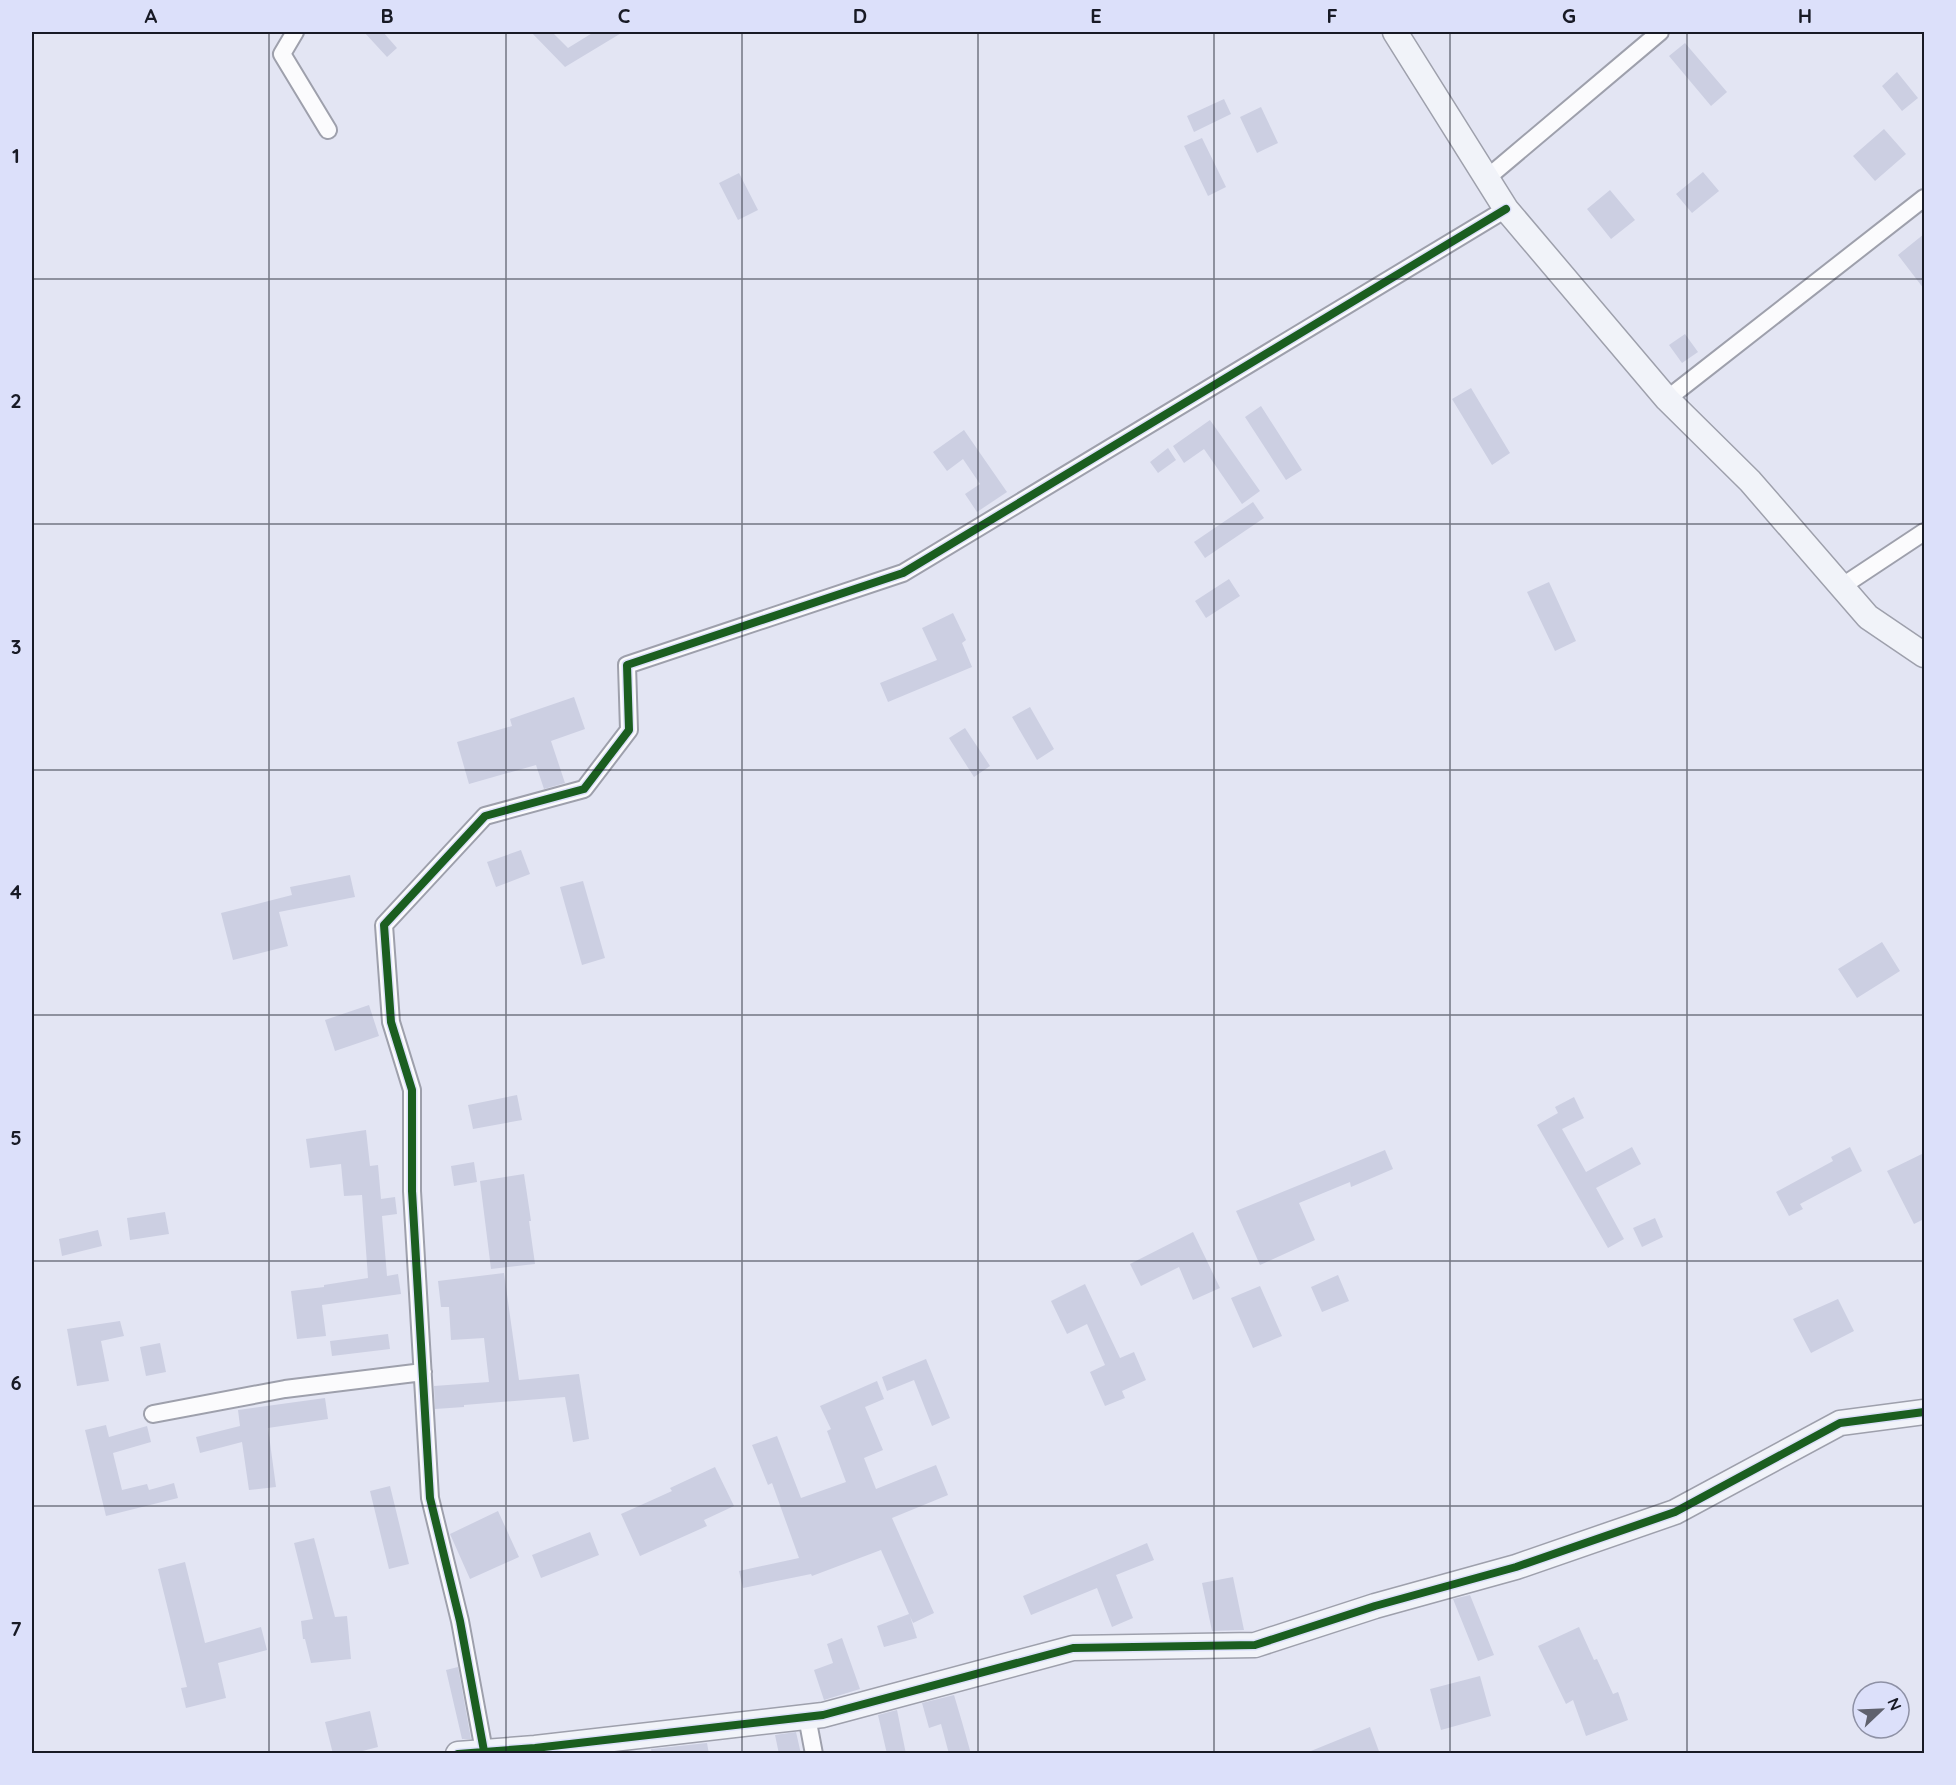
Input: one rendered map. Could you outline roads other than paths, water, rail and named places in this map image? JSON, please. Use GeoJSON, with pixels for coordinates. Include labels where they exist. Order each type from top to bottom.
{"type":"FeatureCollection","features":[{"type":"Feature","properties":{"kind":"street"},"geometry":{"type":"LineString","coordinates":[[295,32],[282,54],[328,130]]}},
{"type":"Feature","properties":{"kind":"street"},"geometry":{"type":"LineString","coordinates":[[1395,32],[1506,209],[1667,399],[1750,481],[1868,617],[1924,656]]}},
{"type":"Feature","properties":{"kind":"street"},"geometry":{"type":"LineString","coordinates":[[1487,178],[1660,32]]}},
{"type":"Feature","properties":{"kind":"street"},"geometry":{"type":"LineString","coordinates":[[1667,399],[1924,198]]}},
{"type":"Feature","properties":{"kind":"street"},"geometry":{"type":"LineString","coordinates":[[484,1751],[460,1621],[430,1498],[412,1191],[412,1090],[391,1022],[384,926],[485,816],[584,789],[629,730],[627,664],[903,573],[1506,209]]}},
{"type":"Feature","properties":{"kind":"street"},"geometry":{"type":"LineString","coordinates":[[1841,587],[1924,532]]}},
{"type":"Feature","properties":{"kind":"street"},"geometry":{"type":"LineString","coordinates":[[153,1414],[285,1389],[423,1372]]}},
{"type":"Feature","properties":{"kind":"street"},"geometry":{"type":"LineString","coordinates":[[458,1754],[535,1748],[823,1715],[1073,1648],[1256,1645],[1375,1606],[1516,1567],[1675,1512],[1840,1423],[1924,1412]]}},
{"type":"Feature","properties":{"kind":"street"},"geometry":{"type":"LineString","coordinates":[[807,1717],[814,1754]]}}]}
